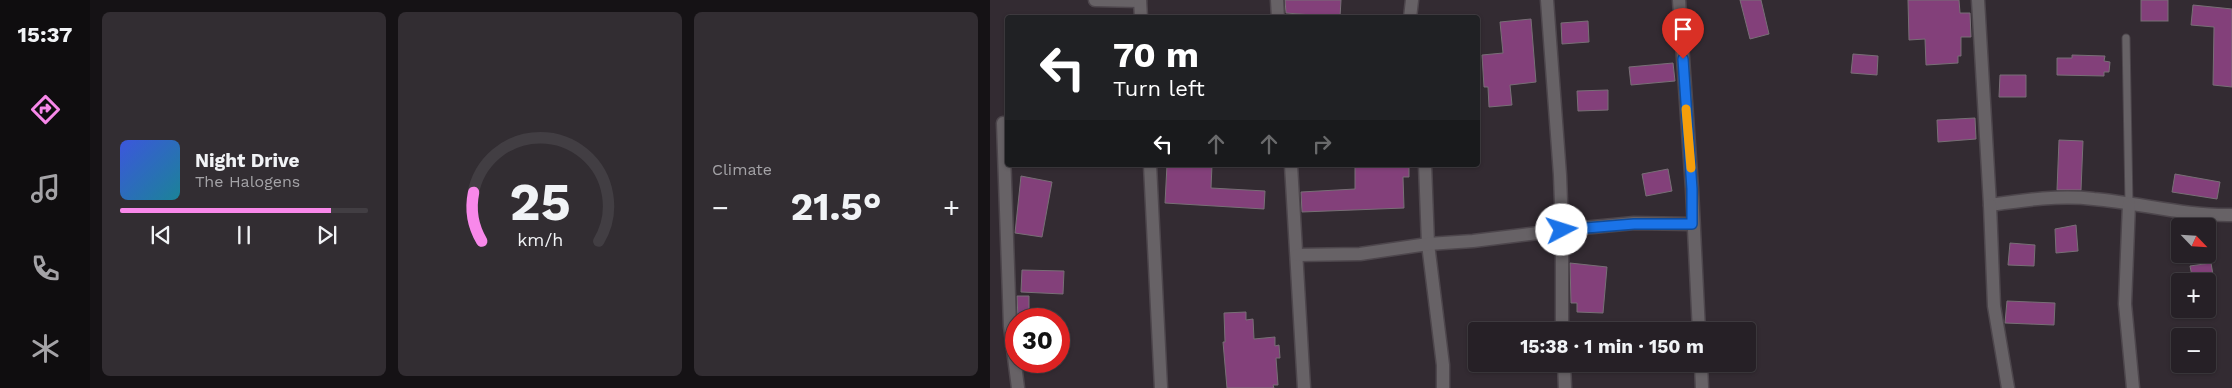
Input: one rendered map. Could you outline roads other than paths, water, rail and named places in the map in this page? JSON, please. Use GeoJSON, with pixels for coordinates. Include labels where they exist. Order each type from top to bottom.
{"type":"FeatureCollection","features":[{"type":"Feature","properties":{"kind":"street"},"geometry":{"type":"LineString","coordinates":[[1095,0],[1140,1],[1141,15]]}},
{"type":"Feature","properties":{"kind":"street"},"geometry":{"type":"LineString","coordinates":[[1277,0],[1278,15]]}},
{"type":"Feature","properties":{"kind":"street"},"geometry":{"type":"LineString","coordinates":[[1410,15],[1412,0]]}},
{"type":"Feature","properties":{"kind":"street"},"geometry":{"type":"LineString","coordinates":[[1547,0],[1560,175],[1562,322]]}},
{"type":"Feature","properties":{"kind":"street"},"geometry":{"type":"LineString","coordinates":[[1679,0],[1692,189],[1692,224],[1698,322]]}},
{"type":"Feature","properties":{"kind":"street"},"geometry":{"type":"LineString","coordinates":[[1978,0],[1994,306],[2008,388]]}},
{"type":"Feature","properties":{"kind":"street"},"geometry":{"type":"LineString","coordinates":[[1003,124],[1010,326],[1018,388]]}},
{"type":"Feature","properties":{"kind":"street"},"geometry":{"type":"LineString","coordinates":[[1150,167],[1161,388]]}},
{"type":"Feature","properties":{"kind":"street"},"geometry":{"type":"LineString","coordinates":[[1291,167],[1304,388]]}},
{"type":"Feature","properties":{"kind":"street"},"geometry":{"type":"LineString","coordinates":[[1425,167],[1428,244],[1443,365],[1442,388]]}},
{"type":"Feature","properties":{"kind":"street"},"geometry":{"type":"LineString","coordinates":[[1990,205],[2047,197],[2094,199],[2178,212],[2232,215]]}},
{"type":"Feature","properties":{"kind":"street"},"geometry":{"type":"LineString","coordinates":[[2129,204],[2125,304],[2133,388]]}},
{"type":"Feature","properties":{"kind":"street"},"geometry":{"type":"LineString","coordinates":[[1297,255],[1360,254],[1428,244],[1634,224],[1692,224]]}},
{"type":"Feature","properties":{"kind":"street"},"geometry":{"type":"LineString","coordinates":[[1564,372],[1564,388]]}},
{"type":"Feature","properties":{"kind":"street"},"geometry":{"type":"LineString","coordinates":[[1701,372],[1702,388]]}},
{"type":"Feature","properties":{"kind":"lane"},"geometry":{"type":"LineString","coordinates":[[2126,38],[2129,204]]}}]}
